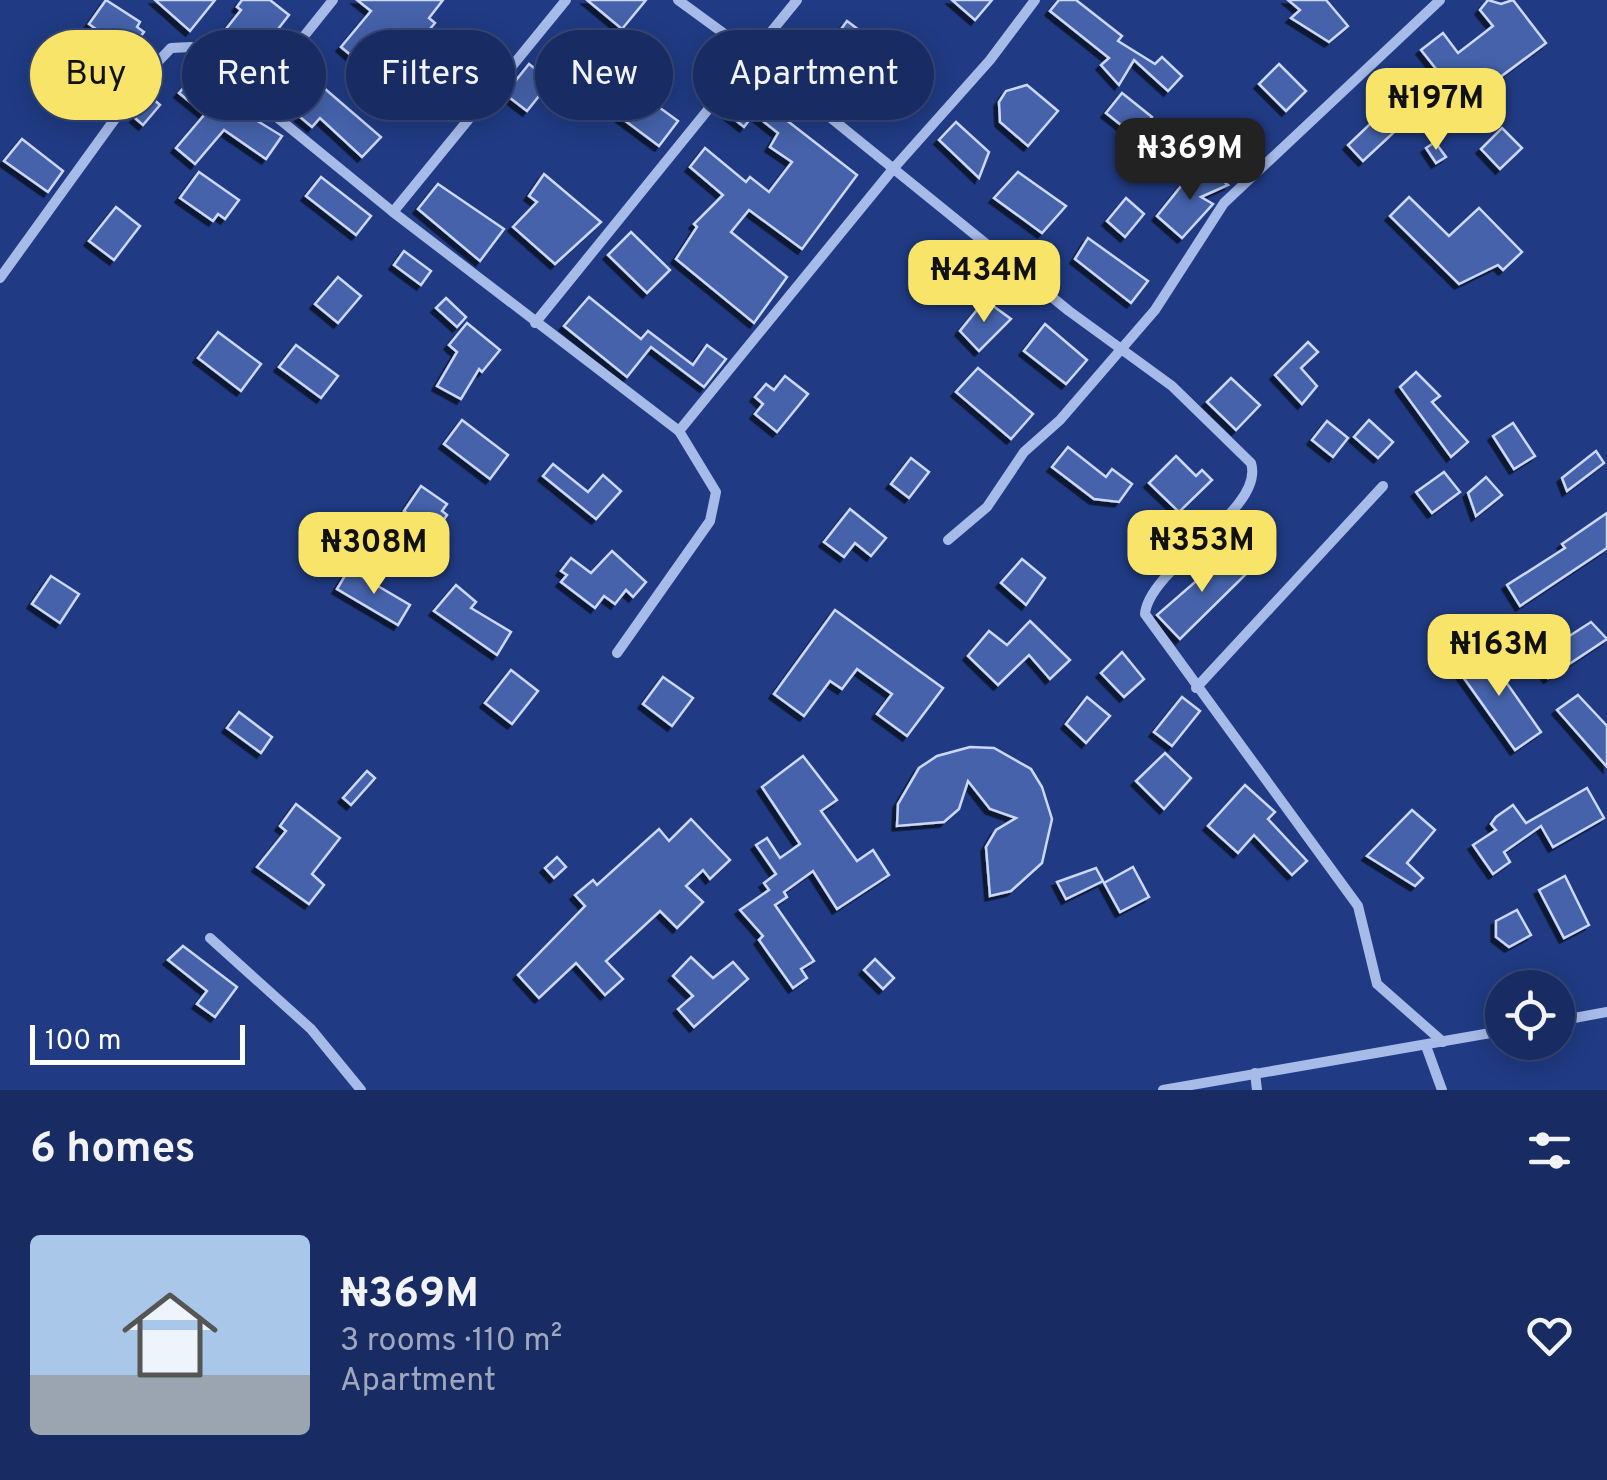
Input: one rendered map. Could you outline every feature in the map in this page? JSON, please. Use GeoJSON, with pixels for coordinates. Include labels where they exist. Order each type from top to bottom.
{"type":"FeatureCollection","features":[{"type":"Feature","properties":{"kind":"street"},"geometry":{"type":"LineString","coordinates":[[309,30],[333,0]]}},
{"type":"Feature","properties":{"kind":"street"},"geometry":{"type":"LineString","coordinates":[[393,212],[566,0]]}},
{"type":"Feature","properties":{"kind":"street"},"geometry":{"type":"LineString","coordinates":[[678,0],[719,30]]}},
{"type":"Feature","properties":{"kind":"street"},"geometry":{"type":"LineString","coordinates":[[772,30],[797,0]]}},
{"type":"Feature","properties":{"kind":"street"},"geometry":{"type":"LineString","coordinates":[[679,431],[894,169],[990,60],[1035,0]]}},
{"type":"Feature","properties":{"kind":"street"},"geometry":{"type":"LineString","coordinates":[[948,540],[987,507],[1024,452],[1060,420],[1155,310],[1234,192],[1440,0]]}},
{"type":"Feature","properties":{"kind":"street"},"geometry":{"type":"LineString","coordinates":[[0,278],[151,69],[172,48],[182,47]]}},
{"type":"Feature","properties":{"kind":"street"},"geometry":{"type":"LineString","coordinates":[[278,120],[679,431],[716,492],[710,521],[618,653]]}},
{"type":"Feature","properties":{"kind":"street"},"geometry":{"type":"LineString","coordinates":[[535,323],[699,120]]}},
{"type":"Feature","properties":{"kind":"street"},"geometry":{"type":"LineString","coordinates":[[833,120],[1069,312],[1122,346],[1204,414],[1254,471],[1239,501],[1146,604],[1145,614],[1358,906],[1377,984],[1443,1042]]}},
{"type":"Feature","properties":{"kind":"street"},"geometry":{"type":"LineString","coordinates":[[1196,688],[1383,486]]}},
{"type":"Feature","properties":{"kind":"street"},"geometry":{"type":"LineString","coordinates":[[210,938],[299,1017],[361,1090]]}},
{"type":"Feature","properties":{"kind":"street"},"geometry":{"type":"LineString","coordinates":[[1575,1018],[1607,1012]]}},
{"type":"Feature","properties":{"kind":"street"},"geometry":{"type":"LineString","coordinates":[[1163,1090],[1485,1034]]}},
{"type":"Feature","properties":{"kind":"street"},"geometry":{"type":"LineString","coordinates":[[1426,1046],[1442,1090]]}},
{"type":"Feature","properties":{"kind":"street"},"geometry":{"type":"LineString","coordinates":[[1255,1073],[1256,1090]]}},
{"type":"Feature","properties":{"kind":"building"},"geometry":{"type":"Polygon","coordinates":[[[106,0],[140,22],[137,27],[141,30],[97,30],[89,24],[106,0]]]}},
{"type":"Feature","properties":{"kind":"building"},"geometry":{"type":"Polygon","coordinates":[[[155,0],[215,0],[189,30],[155,0]]]}},
{"type":"Feature","properties":{"kind":"building"},"geometry":{"type":"Polygon","coordinates":[[[242,0],[270,0],[289,15],[277,30],[225,30],[241,10],[237,7],[242,0]]]}},
{"type":"Feature","properties":{"kind":"building"},"geometry":{"type":"Polygon","coordinates":[[[357,0],[443,0],[429,18],[435,23],[429,30],[355,30],[371,11],[357,0]]]}},
{"type":"Feature","properties":{"kind":"building"},"geometry":{"type":"Polygon","coordinates":[[[587,0],[646,0],[622,29],[587,0]]]}},
{"type":"Feature","properties":{"kind":"building"},"geometry":{"type":"Polygon","coordinates":[[[952,0],[992,0],[975,20],[952,0]]]}},
{"type":"Feature","properties":{"kind":"building"},"geometry":{"type":"Polygon","coordinates":[[[1059,0],[1076,0],[1122,36],[1118,41],[1155,64],[1162,57],[1182,76],[1168,91],[1134,60],[1119,85],[1101,65],[1109,58],[1050,11],[1059,0]]]}},
{"type":"Feature","properties":{"kind":"building"},"geometry":{"type":"Polygon","coordinates":[[[1288,0],[1326,0],[1348,26],[1329,42],[1291,18],[1300,10],[1288,0]]]}},
{"type":"Feature","properties":{"kind":"building"},"geometry":{"type":"Polygon","coordinates":[[[1488,0],[1501,4],[1513,0],[1546,43],[1464,104],[1421,50],[1443,33],[1458,53],[1493,26],[1480,10],[1488,0]]]}},
{"type":"Feature","properties":{"kind":"building"},"geometry":{"type":"Polygon","coordinates":[[[847,21],[859,30],[840,30],[847,21]]]}},
{"type":"Feature","properties":{"kind":"building"},"geometry":{"type":"Polygon","coordinates":[[[529,64],[535,69],[535,101],[527,111],[515,102],[515,82],[529,64]]]}},
{"type":"Feature","properties":{"kind":"building"},"geometry":{"type":"Polygon","coordinates":[[[1279,64],[1306,91],[1286,111],[1259,84],[1279,64]]]}},
{"type":"Feature","properties":{"kind":"building"},"geometry":{"type":"Polygon","coordinates":[[[1027,85],[1058,111],[1028,146],[1000,122],[999,102],[1006,91],[1027,85]]]}},
{"type":"Feature","properties":{"kind":"building"},"geometry":{"type":"Polygon","coordinates":[[[326,90],[346,107],[346,120],[361,120],[381,137],[362,157],[322,120],[326,120],[326,90]]]}},
{"type":"Feature","properties":{"kind":"building"},"geometry":{"type":"Polygon","coordinates":[[[1122,93],[1152,117],[1136,137],[1106,113],[1122,93]]]}},
{"type":"Feature","properties":{"kind":"building"},"geometry":{"type":"Polygon","coordinates":[[[1390,105],[1406,121],[1363,161],[1348,145],[1390,105]]]}},
{"type":"Feature","properties":{"kind":"building"},"geometry":{"type":"Polygon","coordinates":[[[673,117],[678,121],[659,146],[624,120],[673,117]]]}},
{"type":"Feature","properties":{"kind":"building"},"geometry":{"type":"Polygon","coordinates":[[[200,120],[256,120],[282,136],[266,159],[224,130],[195,164],[176,148],[200,120]]]}},
{"type":"Feature","properties":{"kind":"building"},"geometry":{"type":"Polygon","coordinates":[[[762,120],[786,120],[857,175],[802,249],[749,210],[731,232],[787,277],[754,323],[676,259],[697,227],[694,224],[723,195],[690,167],[705,148],[746,182],[750,177],[769,192],[792,162],[770,147],[778,133],[762,120]]]}},
{"type":"Feature","properties":{"kind":"building"},"geometry":{"type":"Polygon","coordinates":[[[956,122],[989,152],[979,178],[939,140],[956,122]]]}},
{"type":"Feature","properties":{"kind":"building"},"geometry":{"type":"Polygon","coordinates":[[[1502,128],[1522,148],[1500,169],[1481,149],[1502,128]]]}},
{"type":"Feature","properties":{"kind":"building"},"geometry":{"type":"Polygon","coordinates":[[[22,139],[63,171],[48,192],[4,161],[22,139]]]}},
{"type":"Feature","properties":{"kind":"building"},"geometry":{"type":"Polygon","coordinates":[[[1435,142],[1446,157],[1436,163],[1426,148],[1435,142]]]}},
{"type":"Feature","properties":{"kind":"building"},"geometry":{"type":"Polygon","coordinates":[[[1205,167],[1228,185],[1201,197],[1213,204],[1182,238],[1157,216],[1182,185],[1187,188],[1205,167]]]}},
{"type":"Feature","properties":{"kind":"building"},"geometry":{"type":"Polygon","coordinates":[[[199,172],[239,200],[225,219],[218,214],[213,221],[180,198],[199,172]]]}},
{"type":"Feature","properties":{"kind":"building"},"geometry":{"type":"Polygon","coordinates":[[[1018,172],[1066,206],[1042,233],[994,198],[1018,172]]]}},
{"type":"Feature","properties":{"kind":"building"},"geometry":{"type":"Polygon","coordinates":[[[544,174],[601,222],[555,264],[513,227],[537,202],[529,196],[544,174]]]}},
{"type":"Feature","properties":{"kind":"building"},"geometry":{"type":"Polygon","coordinates":[[[321,177],[371,216],[356,235],[306,196],[321,177]]]}},
{"type":"Feature","properties":{"kind":"building"},"geometry":{"type":"Polygon","coordinates":[[[438,184],[504,229],[480,261],[418,209],[438,184]]]}},
{"type":"Feature","properties":{"kind":"building"},"geometry":{"type":"Polygon","coordinates":[[[1409,197],[1449,236],[1479,208],[1522,252],[1503,270],[1498,265],[1459,284],[1390,216],[1409,197]]]}},
{"type":"Feature","properties":{"kind":"building"},"geometry":{"type":"Polygon","coordinates":[[[1126,198],[1144,214],[1125,237],[1107,221],[1126,198]]]}},
{"type":"Feature","properties":{"kind":"building"},"geometry":{"type":"Polygon","coordinates":[[[116,207],[140,226],[114,260],[89,241],[116,207]]]}},
{"type":"Feature","properties":{"kind":"building"},"geometry":{"type":"Polygon","coordinates":[[[631,232],[670,270],[647,293],[608,255],[631,232]]]}},
{"type":"Feature","properties":{"kind":"building"},"geometry":{"type":"Polygon","coordinates":[[[1088,238],[1148,281],[1131,303],[1075,259],[1088,238]]]}},
{"type":"Feature","properties":{"kind":"building"},"geometry":{"type":"Polygon","coordinates":[[[404,251],[431,271],[421,285],[394,265],[404,251]]]}},
{"type":"Feature","properties":{"kind":"building"},"geometry":{"type":"Polygon","coordinates":[[[338,277],[361,296],[338,323],[315,304],[338,277]]]}},
{"type":"Feature","properties":{"kind":"building"},"geometry":{"type":"Polygon","coordinates":[[[589,297],[641,339],[648,331],[693,365],[707,345],[726,359],[704,387],[651,347],[627,377],[564,326],[589,297]]]}},
{"type":"Feature","properties":{"kind":"building"},"geometry":{"type":"Polygon","coordinates":[[[446,298],[466,317],[457,327],[436,308],[446,298]]]}},
{"type":"Feature","properties":{"kind":"building"},"geometry":{"type":"Polygon","coordinates":[[[985,300],[1011,319],[979,351],[960,331],[985,300]]]}},
{"type":"Feature","properties":{"kind":"building"},"geometry":{"type":"Polygon","coordinates":[[[467,323],[500,350],[482,372],[479,369],[461,399],[437,386],[457,352],[449,345],[467,323]]]}},
{"type":"Feature","properties":{"kind":"building"},"geometry":{"type":"Polygon","coordinates":[[[1045,324],[1087,360],[1066,384],[1024,351],[1045,324]]]}},
{"type":"Feature","properties":{"kind":"building"},"geometry":{"type":"Polygon","coordinates":[[[218,332],[261,364],[241,391],[198,358],[218,332]]]}},
{"type":"Feature","properties":{"kind":"building"},"geometry":{"type":"Polygon","coordinates":[[[1308,342],[1318,352],[1301,368],[1317,386],[1302,404],[1275,375],[1308,342]]]}},
{"type":"Feature","properties":{"kind":"building"},"geometry":{"type":"Polygon","coordinates":[[[296,345],[338,376],[321,398],[279,367],[296,345]]]}},
{"type":"Feature","properties":{"kind":"building"},"geometry":{"type":"Polygon","coordinates":[[[978,368],[1033,414],[1011,439],[956,392],[978,368]]]}},
{"type":"Feature","properties":{"kind":"building"},"geometry":{"type":"Polygon","coordinates":[[[1416,372],[1440,396],[1432,402],[1468,442],[1451,457],[1400,387],[1416,372]]]}},
{"type":"Feature","properties":{"kind":"building"},"geometry":{"type":"Polygon","coordinates":[[[785,376],[808,394],[777,432],[755,414],[763,404],[755,397],[766,384],[774,390],[785,376]]]}},
{"type":"Feature","properties":{"kind":"building"},"geometry":{"type":"Polygon","coordinates":[[[1231,378],[1260,405],[1236,430],[1207,402],[1231,378]]]}},
{"type":"Feature","properties":{"kind":"building"},"geometry":{"type":"Polygon","coordinates":[[[462,420],[508,455],[490,479],[444,444],[462,420]]]}},
{"type":"Feature","properties":{"kind":"building"},"geometry":{"type":"Polygon","coordinates":[[[1369,420],[1393,442],[1378,458],[1354,437],[1369,420]]]}},
{"type":"Feature","properties":{"kind":"building"},"geometry":{"type":"Polygon","coordinates":[[[1327,421],[1348,438],[1333,457],[1312,440],[1327,421]]]}},
{"type":"Feature","properties":{"kind":"building"},"geometry":{"type":"Polygon","coordinates":[[[1513,423],[1535,456],[1514,469],[1493,436],[1513,423]]]}},
{"type":"Feature","properties":{"kind":"building"},"geometry":{"type":"Polygon","coordinates":[[[1068,447],[1106,477],[1112,469],[1132,484],[1119,502],[1094,499],[1052,467],[1068,447]]]}},
{"type":"Feature","properties":{"kind":"building"},"geometry":{"type":"Polygon","coordinates":[[[1596,451],[1604,463],[1567,491],[1562,478],[1596,451]]]}},
{"type":"Feature","properties":{"kind":"building"},"geometry":{"type":"Polygon","coordinates":[[[1176,456],[1196,476],[1202,470],[1212,480],[1179,512],[1149,483],[1176,456]]]}},
{"type":"Feature","properties":{"kind":"building"},"geometry":{"type":"Polygon","coordinates":[[[911,458],[929,472],[909,498],[891,484],[911,458]]]}},
{"type":"Feature","properties":{"kind":"building"},"geometry":{"type":"Polygon","coordinates":[[[553,464],[588,492],[603,475],[621,491],[596,519],[543,476],[553,464]]]}},
{"type":"Feature","properties":{"kind":"building"},"geometry":{"type":"Polygon","coordinates":[[[1444,472],[1460,492],[1432,513],[1416,492],[1444,472]]]}},
{"type":"Feature","properties":{"kind":"building"},"geometry":{"type":"Polygon","coordinates":[[[1486,477],[1502,495],[1476,516],[1468,493],[1486,477]]]}},
{"type":"Feature","properties":{"kind":"building"},"geometry":{"type":"Polygon","coordinates":[[[421,486],[447,504],[442,511],[447,515],[440,525],[435,522],[430,529],[404,511],[421,486]]]}},
{"type":"Feature","properties":{"kind":"building"},"geometry":{"type":"Polygon","coordinates":[[[850,509],[886,538],[871,556],[855,543],[844,557],[824,542],[850,509]]]}},
{"type":"Feature","properties":{"kind":"building"},"geometry":{"type":"Polygon","coordinates":[[[1607,513],[1607,548],[1520,606],[1507,585],[1565,548],[1562,544],[1607,513]]]}},
{"type":"Feature","properties":{"kind":"building"},"geometry":{"type":"Polygon","coordinates":[[[612,551],[646,582],[633,597],[626,590],[615,604],[604,596],[595,608],[561,582],[567,575],[561,571],[571,558],[591,573],[612,551]]]}},
{"type":"Feature","properties":{"kind":"building"},"geometry":{"type":"Polygon","coordinates":[[[1221,551],[1245,575],[1180,639],[1157,615],[1209,570],[1205,566],[1221,551]]]}},
{"type":"Feature","properties":{"kind":"building"},"geometry":{"type":"Polygon","coordinates":[[[1022,559],[1045,578],[1026,605],[1001,583],[1022,559]]]}},
{"type":"Feature","properties":{"kind":"building"},"geometry":{"type":"Polygon","coordinates":[[[349,569],[410,605],[398,625],[337,589],[349,569]]]}},
{"type":"Feature","properties":{"kind":"building"},"geometry":{"type":"Polygon","coordinates":[[[51,576],[79,594],[60,623],[32,604],[51,576]]]}},
{"type":"Feature","properties":{"kind":"building"},"geometry":{"type":"Polygon","coordinates":[[[456,585],[476,602],[471,608],[511,632],[497,655],[434,611],[456,585]]]}},
{"type":"Feature","properties":{"kind":"building"},"geometry":{"type":"Polygon","coordinates":[[[835,610],[943,688],[907,736],[877,714],[892,694],[857,669],[842,689],[830,681],[804,716],[774,694],[835,610]]]}},
{"type":"Feature","properties":{"kind":"building"},"geometry":{"type":"Polygon","coordinates":[[[1030,621],[1070,660],[1050,679],[1029,655],[998,685],[968,656],[989,631],[1007,645],[1030,621]]]}},
{"type":"Feature","properties":{"kind":"building"},"geometry":{"type":"Polygon","coordinates":[[[1591,622],[1607,639],[1548,678],[1535,658],[1591,622]]]}},
{"type":"Feature","properties":{"kind":"building"},"geometry":{"type":"Polygon","coordinates":[[[1483,649],[1541,732],[1515,750],[1456,667],[1483,649]]]}},
{"type":"Feature","properties":{"kind":"building"},"geometry":{"type":"Polygon","coordinates":[[[1122,652],[1144,679],[1124,697],[1101,673],[1122,652]]]}},
{"type":"Feature","properties":{"kind":"building"},"geometry":{"type":"Polygon","coordinates":[[[511,670],[538,691],[512,724],[485,703],[511,670]]]}},
{"type":"Feature","properties":{"kind":"building"},"geometry":{"type":"Polygon","coordinates":[[[663,677],[693,698],[672,726],[643,704],[663,677]]]}},
{"type":"Feature","properties":{"kind":"building"},"geometry":{"type":"Polygon","coordinates":[[[1578,695],[1607,726],[1607,767],[1557,710],[1578,695]]]}},
{"type":"Feature","properties":{"kind":"building"},"geometry":{"type":"Polygon","coordinates":[[[1087,697],[1110,716],[1086,743],[1066,724],[1087,697]]]}},
{"type":"Feature","properties":{"kind":"building"},"geometry":{"type":"Polygon","coordinates":[[[1182,697],[1200,711],[1172,746],[1154,732],[1182,697]]]}},
{"type":"Feature","properties":{"kind":"building"},"geometry":{"type":"Polygon","coordinates":[[[239,712],[272,737],[261,753],[227,728],[239,712]]]}},
{"type":"Feature","properties":{"kind":"building"},"geometry":{"type":"Polygon","coordinates":[[[970,747],[994,748],[1031,769],[1042,787],[1052,819],[1042,863],[1011,891],[990,896],[986,847],[996,830],[1016,818],[990,809],[968,781],[959,809],[944,822],[897,826],[898,804],[919,768],[937,756],[970,747]]]}},
{"type":"Feature","properties":{"kind":"building"},"geometry":{"type":"Polygon","coordinates":[[[1165,753],[1191,778],[1164,809],[1136,781],[1165,753]]]}},
{"type":"Feature","properties":{"kind":"building"},"geometry":{"type":"Polygon","coordinates":[[[803,756],[837,800],[821,811],[857,861],[873,850],[889,875],[837,909],[813,871],[784,892],[787,897],[775,905],[814,961],[801,969],[807,978],[793,988],[759,940],[763,936],[740,910],[769,890],[764,883],[776,874],[756,845],[767,838],[780,858],[800,844],[762,787],[803,756]]]}},
{"type":"Feature","properties":{"kind":"building"},"geometry":{"type":"Polygon","coordinates":[[[367,771],[375,778],[351,805],[343,798],[367,771]]]}},
{"type":"Feature","properties":{"kind":"building"},"geometry":{"type":"Polygon","coordinates":[[[1245,785],[1275,812],[1268,819],[1307,861],[1292,875],[1254,835],[1238,853],[1208,826],[1245,785]]]}},
{"type":"Feature","properties":{"kind":"building"},"geometry":{"type":"Polygon","coordinates":[[[1587,788],[1604,818],[1553,847],[1541,826],[1504,852],[1510,862],[1493,874],[1473,845],[1496,830],[1491,824],[1513,805],[1526,823],[1587,788]]]}},
{"type":"Feature","properties":{"kind":"building"},"geometry":{"type":"Polygon","coordinates":[[[296,804],[340,838],[312,874],[324,885],[309,904],[257,867],[286,831],[280,826],[296,804]]]}},
{"type":"Feature","properties":{"kind":"building"},"geometry":{"type":"Polygon","coordinates":[[[1412,810],[1435,830],[1407,863],[1423,878],[1415,886],[1367,856],[1412,810]]]}},
{"type":"Feature","properties":{"kind":"building"},"geometry":{"type":"Polygon","coordinates":[[[691,819],[730,860],[710,879],[703,870],[686,886],[703,902],[677,928],[660,911],[606,961],[623,979],[605,995],[576,963],[539,998],[518,975],[585,906],[575,895],[593,880],[597,885],[659,829],[669,841],[691,819]]]}},
{"type":"Feature","properties":{"kind":"building"},"geometry":{"type":"Polygon","coordinates":[[[557,857],[566,867],[554,878],[545,868],[557,857]]]}},
{"type":"Feature","properties":{"kind":"building"},"geometry":{"type":"Polygon","coordinates":[[[1133,867],[1149,897],[1120,912],[1104,883],[1133,867]]]}},
{"type":"Feature","properties":{"kind":"building"},"geometry":{"type":"Polygon","coordinates":[[[1096,868],[1103,881],[1066,899],[1057,882],[1096,868]]]}},
{"type":"Feature","properties":{"kind":"building"},"geometry":{"type":"Polygon","coordinates":[[[1565,876],[1589,925],[1564,938],[1539,890],[1565,876]]]}},
{"type":"Feature","properties":{"kind":"building"},"geometry":{"type":"Polygon","coordinates":[[[1517,910],[1531,935],[1509,947],[1496,937],[1496,921],[1517,910]]]}},
{"type":"Feature","properties":{"kind":"building"},"geometry":{"type":"Polygon","coordinates":[[[183,946],[237,987],[215,1017],[197,1004],[207,991],[168,960],[183,946]]]}},
{"type":"Feature","properties":{"kind":"building"},"geometry":{"type":"Polygon","coordinates":[[[691,957],[713,978],[733,962],[748,979],[694,1027],[678,1009],[693,996],[673,976],[691,957]]]}},
{"type":"Feature","properties":{"kind":"building"},"geometry":{"type":"Polygon","coordinates":[[[875,959],[894,978],[883,989],[864,970],[875,959]]]}}]}
